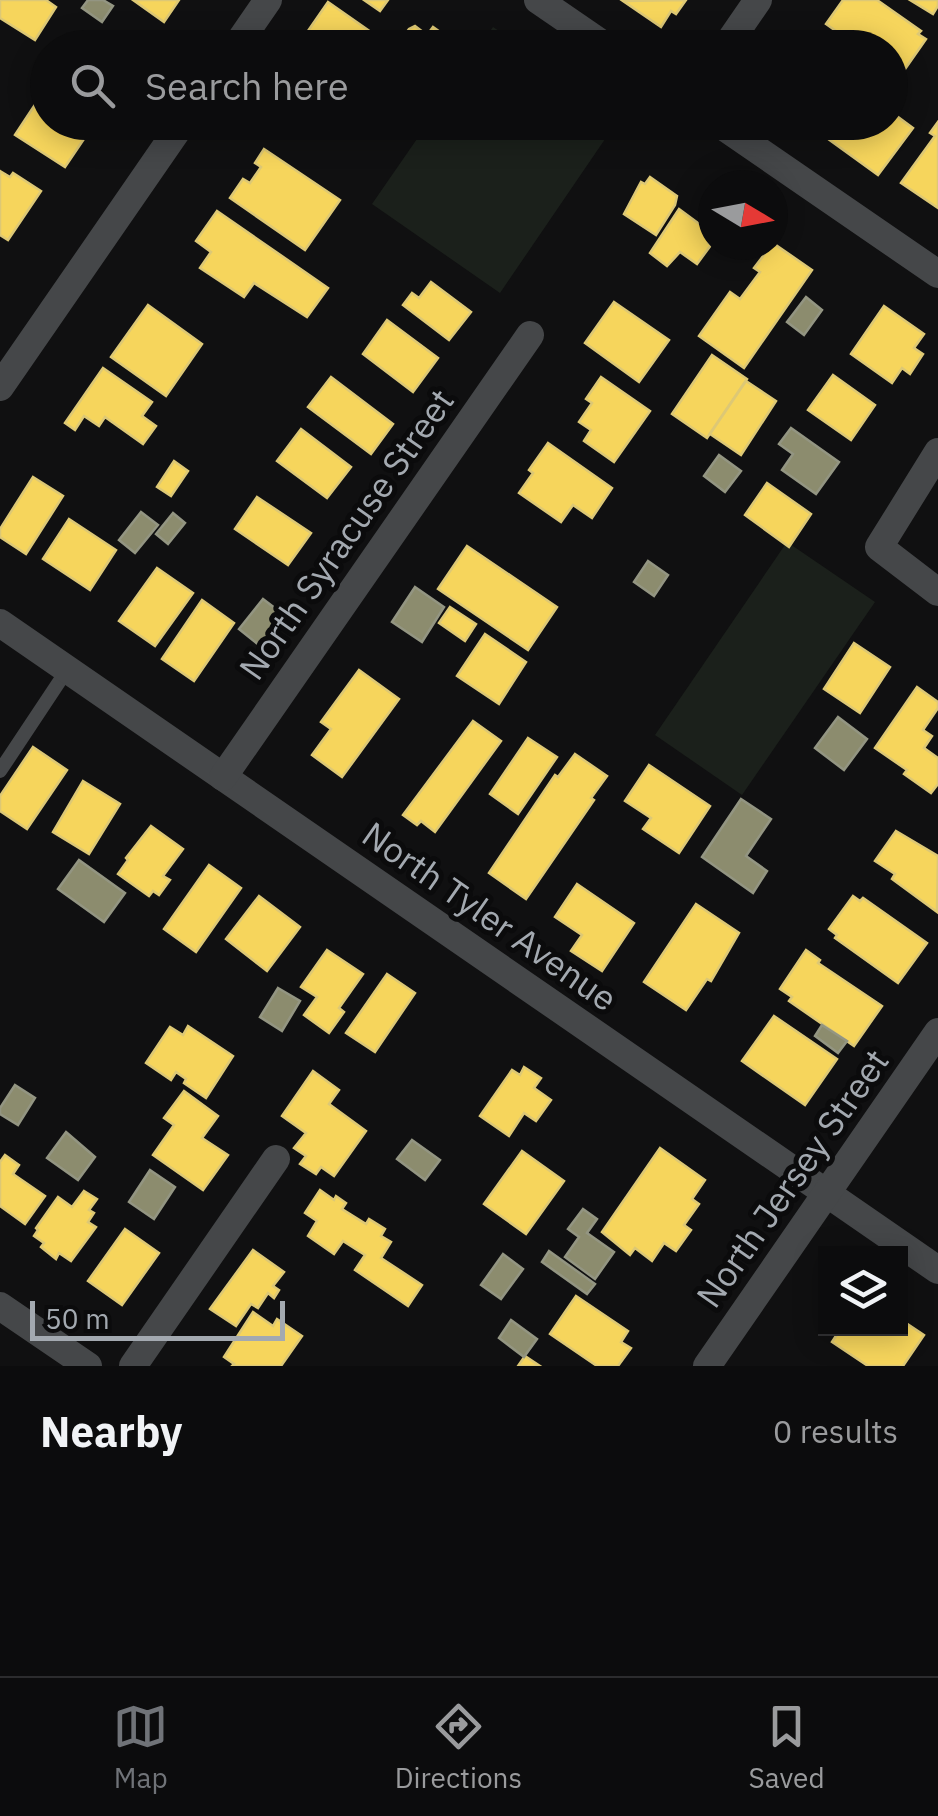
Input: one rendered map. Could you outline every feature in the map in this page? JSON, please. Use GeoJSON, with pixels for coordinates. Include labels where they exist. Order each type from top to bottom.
{"type":"FeatureCollection","features":[{"type":"Feature","properties":{"kind":"street"},"geometry":{"type":"LineString","coordinates":[[247,30],[268,0]]}},
{"type":"Feature","properties":{"kind":"street"},"geometry":{"type":"LineString","coordinates":[[538,0],[582,30]]}},
{"type":"Feature","properties":{"kind":"street"},"geometry":{"type":"LineString","coordinates":[[737,30],[758,0]]}},
{"type":"Feature","properties":{"kind":"street"},"geometry":{"type":"LineString","coordinates":[[0,387],[171,140]]}},
{"type":"Feature","properties":{"kind":"street"},"geometry":{"type":"LineString","coordinates":[[743,140],[938,274]]}},
{"type":"Feature","properties":{"kind":"street","name":"North Syracuse Street"},"geometry":{"type":"LineString","coordinates":[[223,776],[530,335]]}},
{"type":"Feature","properties":{"kind":"street"},"geometry":{"type":"LineString","coordinates":[[938,452],[878,547],[938,592]]}},
{"type":"Feature","properties":{"kind":"street","name":"North Tyler Avenue"},"geometry":{"type":"LineString","coordinates":[[0,623],[938,1270]]}},
{"type":"Feature","properties":{"kind":"street","name":"North Jersey Street"},"geometry":{"type":"LineString","coordinates":[[707,1366],[938,1032]]}},
{"type":"Feature","properties":{"kind":"street"},"geometry":{"type":"LineString","coordinates":[[132,1366],[276,1159]]}},
{"type":"Feature","properties":{"kind":"street"},"geometry":{"type":"LineString","coordinates":[[0,1306],[88,1366]]}},
{"type":"Feature","properties":{"kind":"lane"},"geometry":{"type":"LineString","coordinates":[[0,771],[68,670]]}},
{"type":"Feature","properties":{"kind":"shaded area"},"geometry":{"type":"Polygon","coordinates":[[[416,140],[604,140],[500,293],[372,204],[416,140]]]}},
{"type":"Feature","properties":{"kind":"shaded area"},"geometry":{"type":"Polygon","coordinates":[[[787,542],[875,602],[742,795],[655,735],[787,542]]]}},
{"type":"Feature","properties":{"kind":"building: Homes"},"geometry":{"type":"Polygon","coordinates":[[[0,0],[46,0],[56,7],[41,30],[30,30],[30,37],[0,18],[0,0]]]}},
{"type":"Feature","properties":{"kind":"building: Homes"},"geometry":{"type":"Polygon","coordinates":[[[133,0],[179,0],[164,22],[133,0]]]}},
{"type":"Feature","properties":{"kind":"building: Homes"},"geometry":{"type":"Polygon","coordinates":[[[364,0],[388,0],[380,11],[364,0]]]}},
{"type":"Feature","properties":{"kind":"building: Homes"},"geometry":{"type":"Polygon","coordinates":[[[686,0],[676,14],[671,11],[661,27],[623,1],[686,0]]]}},
{"type":"Feature","properties":{"kind":"building: Homes"},"geometry":{"type":"Polygon","coordinates":[[[843,0],[877,0],[921,31],[918,34],[926,39],[908,65],[908,30],[834,30],[826,24],[843,0]]]}},
{"type":"Feature","properties":{"kind":"building: Homes"},"geometry":{"type":"Polygon","coordinates":[[[910,0],[938,0],[938,6],[933,14],[910,0]]]}},
{"type":"Feature","properties":{"kind":"building: Homes"},"geometry":{"type":"Polygon","coordinates":[[[328,2],[368,30],[309,30],[328,2]]]}},
{"type":"Feature","properties":{"kind":"building: Homes"},"geometry":{"type":"Polygon","coordinates":[[[30,112],[30,140],[83,140],[65,167],[15,135],[30,112]]]}},
{"type":"Feature","properties":{"kind":"building: Homes"},"geometry":{"type":"Polygon","coordinates":[[[938,122],[938,208],[901,183],[935,136],[930,133],[938,122]]]}},
{"type":"Feature","properties":{"kind":"building: Homes"},"geometry":{"type":"Polygon","coordinates":[[[830,140],[904,140],[878,175],[830,140]]]}},
{"type":"Feature","properties":{"kind":"building: Homes"},"geometry":{"type":"Polygon","coordinates":[[[264,149],[340,200],[305,250],[230,198],[243,179],[250,183],[261,167],[255,163],[264,149]]]}},
{"type":"Feature","properties":{"kind":"building: Homes"},"geometry":{"type":"Polygon","coordinates":[[[0,171],[10,177],[13,173],[41,191],[8,240],[0,235],[0,171]]]}},
{"type":"Feature","properties":{"kind":"building: Homes"},"geometry":{"type":"Polygon","coordinates":[[[650,177],[677,196],[656,235],[624,214],[641,182],[645,184],[650,177]]]}},
{"type":"Feature","properties":{"kind":"building: Homes"},"geometry":{"type":"Polygon","coordinates":[[[679,209],[698,223],[697,264],[680,252],[667,266],[650,253],[679,209]]]}},
{"type":"Feature","properties":{"kind":"building: Homes"},"geometry":{"type":"Polygon","coordinates":[[[217,211],[328,288],[307,317],[254,283],[244,297],[200,268],[211,252],[196,241],[217,211]]]}},
{"type":"Feature","properties":{"kind":"building: Homes"},"geometry":{"type":"Polygon","coordinates":[[[788,253],[812,270],[744,368],[699,336],[730,292],[740,299],[760,272],[754,268],[760,260],[788,260],[788,253]]]}},
{"type":"Feature","properties":{"kind":"building: Homes"},"geometry":{"type":"Polygon","coordinates":[[[431,282],[471,312],[449,340],[403,305],[412,293],[419,298],[431,282]]]}},
{"type":"Feature","properties":{"kind":"building: Homes"},"geometry":{"type":"Polygon","coordinates":[[[614,302],[669,340],[639,382],[585,343],[614,302]]]}},
{"type":"Feature","properties":{"kind":"building: Homes"},"geometry":{"type":"Polygon","coordinates":[[[148,305],[202,344],[166,396],[111,357],[148,305]]]}},
{"type":"Feature","properties":{"kind":"building: Homes"},"geometry":{"type":"Polygon","coordinates":[[[884,306],[924,334],[914,348],[923,354],[910,374],[902,368],[892,383],[851,354],[884,306]]]}},
{"type":"Feature","properties":{"kind":"building: Homes"},"geometry":{"type":"Polygon","coordinates":[[[387,320],[438,358],[413,392],[363,354],[387,320]]]}},
{"type":"Feature","properties":{"kind":"building: Homes"},"geometry":{"type":"Polygon","coordinates":[[[712,355],[747,379],[707,438],[672,414],[712,355]]]}},
{"type":"Feature","properties":{"kind":"building: Homes"},"geometry":{"type":"Polygon","coordinates":[[[103,368],[152,402],[142,416],[156,426],[143,444],[105,417],[99,426],[84,416],[75,430],[65,423],[103,368]]]}},
{"type":"Feature","properties":{"kind":"building: Homes"},"geometry":{"type":"Polygon","coordinates":[[[833,375],[875,405],[851,440],[808,410],[833,375]]]}},
{"type":"Feature","properties":{"kind":"building: Homes"},"geometry":{"type":"Polygon","coordinates":[[[331,377],[393,424],[371,454],[308,407],[331,377]]]}},
{"type":"Feature","properties":{"kind":"building: Homes"},"geometry":{"type":"Polygon","coordinates":[[[601,377],[650,411],[614,462],[584,441],[591,430],[579,422],[592,403],[586,399],[601,377]]]}},
{"type":"Feature","properties":{"kind":"building: Homes"},"geometry":{"type":"Polygon","coordinates":[[[746,381],[776,401],[741,455],[710,434],[746,381]]]}},
{"type":"Feature","properties":{"kind":"building: Homes"},"geometry":{"type":"Polygon","coordinates":[[[301,429],[351,467],[327,498],[277,461],[301,429]]]}},
{"type":"Feature","properties":{"kind":"building: Homes"},"geometry":{"type":"Polygon","coordinates":[[[548,443],[612,488],[592,518],[573,505],[561,522],[519,493],[548,443]]]}},
{"type":"Feature","properties":{"kind":"building: Homes"},"geometry":{"type":"Polygon","coordinates":[[[174,461],[188,471],[171,496],[157,487],[174,461]]]}},
{"type":"Feature","properties":{"kind":"building: Homes"},"geometry":{"type":"Polygon","coordinates":[[[33,477],[63,496],[26,554],[0,537],[0,529],[33,477]]]}},
{"type":"Feature","properties":{"kind":"building: Homes"},"geometry":{"type":"Polygon","coordinates":[[[767,483],[811,514],[789,547],[745,515],[767,483]]]}},
{"type":"Feature","properties":{"kind":"building: Homes"},"geometry":{"type":"Polygon","coordinates":[[[257,497],[311,533],[288,565],[235,529],[257,497]]]}},
{"type":"Feature","properties":{"kind":"building: Homes"},"geometry":{"type":"Polygon","coordinates":[[[69,519],[116,550],[90,590],[43,559],[69,519]]]}},
{"type":"Feature","properties":{"kind":"building: Homes"},"geometry":{"type":"Polygon","coordinates":[[[467,546],[557,607],[528,650],[438,589],[467,546]]]}},
{"type":"Feature","properties":{"kind":"building: Homes"},"geometry":{"type":"Polygon","coordinates":[[[157,568],[193,593],[155,646],[119,621],[157,568]]]}},
{"type":"Feature","properties":{"kind":"building: Homes"},"geometry":{"type":"Polygon","coordinates":[[[202,600],[234,623],[194,681],[162,659],[202,600]]]}},
{"type":"Feature","properties":{"kind":"building: Homes"},"geometry":{"type":"Polygon","coordinates":[[[450,607],[476,624],[465,641],[439,623],[450,607]]]}},
{"type":"Feature","properties":{"kind":"building: Homes"},"geometry":{"type":"Polygon","coordinates":[[[485,634],[526,662],[499,704],[457,676],[485,634]]]}},
{"type":"Feature","properties":{"kind":"building: Homes"},"geometry":{"type":"Polygon","coordinates":[[[854,643],[890,667],[860,713],[824,689],[854,643]]]}},
{"type":"Feature","properties":{"kind":"building: Homes"},"geometry":{"type":"Polygon","coordinates":[[[359,670],[399,699],[342,777],[312,755],[331,729],[321,722],[359,670]]]}},
{"type":"Feature","properties":{"kind":"building: Homes"},"geometry":{"type":"Polygon","coordinates":[[[917,687],[938,702],[923,730],[932,736],[924,748],[938,758],[938,784],[931,793],[875,748],[917,687]]]}},
{"type":"Feature","properties":{"kind":"building: Homes"},"geometry":{"type":"Polygon","coordinates":[[[473,721],[501,741],[435,832],[421,821],[417,825],[403,815],[473,721]]]}},
{"type":"Feature","properties":{"kind":"building: Homes"},"geometry":{"type":"Polygon","coordinates":[[[528,738],[557,757],[518,814],[490,794],[528,738]]]}},
{"type":"Feature","properties":{"kind":"building: Homes"},"geometry":{"type":"Polygon","coordinates":[[[33,747],[67,770],[27,829],[0,811],[0,796],[33,747]]]}},
{"type":"Feature","properties":{"kind":"building: Homes"},"geometry":{"type":"Polygon","coordinates":[[[575,754],[607,776],[526,899],[489,873],[555,775],[558,777],[575,754]]]}},
{"type":"Feature","properties":{"kind":"building: Homes"},"geometry":{"type":"Polygon","coordinates":[[[649,765],[710,806],[679,853],[643,829],[651,818],[625,801],[649,765]]]}},
{"type":"Feature","properties":{"kind":"building: Homes"},"geometry":{"type":"Polygon","coordinates":[[[83,781],[120,804],[89,854],[53,832],[83,781]]]}},
{"type":"Feature","properties":{"kind":"building: Homes"},"geometry":{"type":"Polygon","coordinates":[[[151,826],[183,849],[163,876],[170,880],[159,895],[153,891],[149,896],[118,874],[151,826]]]}},
{"type":"Feature","properties":{"kind":"building: Homes"},"geometry":{"type":"Polygon","coordinates":[[[896,831],[938,856],[937,912],[892,879],[895,874],[875,861],[896,831]]]}},
{"type":"Feature","properties":{"kind":"building: Homes"},"geometry":{"type":"Polygon","coordinates":[[[209,865],[241,888],[196,952],[164,929],[209,865]]]}},
{"type":"Feature","properties":{"kind":"building: Homes"},"geometry":{"type":"Polygon","coordinates":[[[577,884],[634,923],[602,971],[571,951],[582,935],[555,917],[577,884]]]}},
{"type":"Feature","properties":{"kind":"building: Homes"},"geometry":{"type":"Polygon","coordinates":[[[259,896],[300,927],[267,971],[226,939],[259,896]]]}},
{"type":"Feature","properties":{"kind":"building: Homes"},"geometry":{"type":"Polygon","coordinates":[[[853,896],[860,901],[863,898],[927,943],[898,983],[835,938],[837,935],[829,929],[853,896]]]}},
{"type":"Feature","properties":{"kind":"building: Homes"},"geometry":{"type":"Polygon","coordinates":[[[696,904],[739,933],[711,981],[707,979],[686,1010],[644,982],[696,904]]]}},
{"type":"Feature","properties":{"kind":"building: Homes"},"geometry":{"type":"Polygon","coordinates":[[[327,950],[363,974],[339,1008],[344,1012],[329,1033],[304,1015],[317,997],[301,987],[327,950]]]}},
{"type":"Feature","properties":{"kind":"building: Homes"},"geometry":{"type":"Polygon","coordinates":[[[806,950],[820,960],[818,963],[882,1006],[854,1046],[789,1001],[792,997],[780,989],[806,950]]]}},
{"type":"Feature","properties":{"kind":"building: Homes"},"geometry":{"type":"Polygon","coordinates":[[[387,974],[415,993],[375,1052],[346,1033],[387,974]]]}},
{"type":"Feature","properties":{"kind":"building: Homes"},"geometry":{"type":"Polygon","coordinates":[[[774,1016],[837,1059],[805,1105],[742,1061],[774,1016]]]}},
{"type":"Feature","properties":{"kind":"building: Homes"},"geometry":{"type":"Polygon","coordinates":[[[188,1026],[233,1056],[206,1098],[184,1083],[186,1079],[176,1072],[171,1080],[146,1063],[170,1027],[183,1035],[188,1026]]]}},
{"type":"Feature","properties":{"kind":"building: Homes"},"geometry":{"type":"Polygon","coordinates":[[[524,1067],[541,1078],[534,1088],[551,1100],[536,1121],[524,1113],[509,1136],[480,1116],[512,1070],[520,1075],[524,1067]]]}},
{"type":"Feature","properties":{"kind":"building: Homes"},"geometry":{"type":"Polygon","coordinates":[[[313,1071],[339,1090],[329,1104],[366,1131],[334,1176],[321,1167],[316,1174],[300,1164],[306,1156],[294,1148],[306,1133],[282,1116],[313,1071]]]}},
{"type":"Feature","properties":{"kind":"building: Homes"},"geometry":{"type":"Polygon","coordinates":[[[184,1091],[218,1116],[202,1138],[228,1155],[203,1190],[153,1155],[174,1125],[164,1118],[184,1091]]]}},
{"type":"Feature","properties":{"kind":"building: Homes"},"geometry":{"type":"Polygon","coordinates":[[[660,1148],[705,1180],[692,1199],[699,1204],[684,1225],[691,1230],[676,1251],[664,1243],[652,1261],[635,1248],[630,1255],[602,1232],[660,1148]]]}},
{"type":"Feature","properties":{"kind":"building: Homes"},"geometry":{"type":"Polygon","coordinates":[[[522,1151],[564,1181],[526,1234],[484,1204],[522,1151]]]}},
{"type":"Feature","properties":{"kind":"building: Homes"},"geometry":{"type":"Polygon","coordinates":[[[5,1155],[19,1165],[13,1174],[45,1196],[25,1224],[0,1206],[0,1162],[5,1155]]]}},
{"type":"Feature","properties":{"kind":"building: Homes"},"geometry":{"type":"Polygon","coordinates":[[[320,1190],[346,1203],[342,1209],[366,1224],[369,1219],[385,1229],[381,1236],[391,1242],[381,1258],[422,1285],[408,1306],[355,1270],[365,1255],[343,1241],[334,1254],[308,1236],[317,1221],[305,1213],[320,1190]]]}},
{"type":"Feature","properties":{"kind":"building: Homes"},"geometry":{"type":"Polygon","coordinates":[[[84,1191],[97,1199],[89,1210],[94,1213],[88,1222],[96,1227],[71,1261],[59,1253],[56,1259],[41,1247],[44,1243],[34,1236],[36,1228],[58,1197],[72,1207],[84,1191]]]}},
{"type":"Feature","properties":{"kind":"building: Homes"},"geometry":{"type":"Polygon","coordinates":[[[125,1229],[159,1253],[122,1305],[88,1281],[125,1229]]]}},
{"type":"Feature","properties":{"kind":"building: Homes"},"geometry":{"type":"Polygon","coordinates":[[[253,1250],[284,1272],[273,1286],[279,1290],[274,1298],[268,1293],[258,1308],[251,1304],[236,1326],[210,1309],[253,1250]]]}},
{"type":"Feature","properties":{"kind":"building: Homes"},"geometry":{"type":"Polygon","coordinates":[[[576,1296],[628,1331],[621,1342],[631,1348],[618,1366],[597,1366],[550,1334],[576,1296]]]}},
{"type":"Feature","properties":{"kind":"building: Homes"},"geometry":{"type":"Polygon","coordinates":[[[253,1312],[273,1326],[277,1319],[302,1336],[281,1366],[232,1366],[224,1357],[253,1312]]]}},
{"type":"Feature","properties":{"kind":"building: Homes"},"geometry":{"type":"Polygon","coordinates":[[[908,1324],[924,1335],[903,1366],[868,1366],[832,1342],[836,1336],[908,1336],[908,1324]]]}},
{"type":"Feature","properties":{"kind":"building: Homes"},"geometry":{"type":"Polygon","coordinates":[[[525,1356],[540,1366],[518,1366],[525,1356]]]}},
{"type":"Feature","properties":{"kind":"building: Industry"},"geometry":{"type":"Polygon","coordinates":[[[88,0],[103,0],[113,6],[102,22],[82,8],[88,0]]]}},
{"type":"Feature","properties":{"kind":"building: Industry"},"geometry":{"type":"Polygon","coordinates":[[[806,297],[822,310],[804,335],[787,322],[806,297]]]}},
{"type":"Feature","properties":{"kind":"building: Industry"},"geometry":{"type":"Polygon","coordinates":[[[791,428],[839,462],[816,494],[782,470],[793,454],[779,444],[791,428]]]}},
{"type":"Feature","properties":{"kind":"building: Industry"},"geometry":{"type":"Polygon","coordinates":[[[719,455],[741,471],[725,492],[704,476],[719,455]]]}},
{"type":"Feature","properties":{"kind":"building: Industry"},"geometry":{"type":"Polygon","coordinates":[[[141,512],[158,525],[135,553],[119,540],[141,512]]]}},
{"type":"Feature","properties":{"kind":"building: Industry"},"geometry":{"type":"Polygon","coordinates":[[[173,513],[185,523],[168,544],[156,534],[173,513]]]}},
{"type":"Feature","properties":{"kind":"building: Industry"},"geometry":{"type":"Polygon","coordinates":[[[648,561],[668,575],[654,596],[634,582],[648,561]]]}},
{"type":"Feature","properties":{"kind":"building: Industry"},"geometry":{"type":"Polygon","coordinates":[[[415,587],[444,607],[422,642],[392,622],[415,587]]]}},
{"type":"Feature","properties":{"kind":"building: Industry"},"geometry":{"type":"Polygon","coordinates":[[[263,599],[284,615],[260,646],[239,629],[263,599]]]}},
{"type":"Feature","properties":{"kind":"building: Industry"},"geometry":{"type":"Polygon","coordinates":[[[838,717],[867,739],[844,770],[815,748],[838,717]]]}},
{"type":"Feature","properties":{"kind":"building: Industry"},"geometry":{"type":"Polygon","coordinates":[[[741,799],[771,819],[746,856],[767,871],[753,893],[702,857],[741,799]]]}},
{"type":"Feature","properties":{"kind":"building: Industry"},"geometry":{"type":"Polygon","coordinates":[[[79,860],[125,893],[104,922],[58,889],[79,860]]]}},
{"type":"Feature","properties":{"kind":"building: Industry"},"geometry":{"type":"Polygon","coordinates":[[[278,988],[300,1001],[282,1031],[260,1017],[278,988]]]}},
{"type":"Feature","properties":{"kind":"building: Industry"},"geometry":{"type":"Polygon","coordinates":[[[822,1025],[847,1041],[838,1053],[815,1036],[822,1025]]]}},
{"type":"Feature","properties":{"kind":"building: Industry"},"geometry":{"type":"Polygon","coordinates":[[[15,1085],[35,1098],[18,1125],[0,1114],[15,1085]]]}},
{"type":"Feature","properties":{"kind":"building: Industry"},"geometry":{"type":"Polygon","coordinates":[[[66,1132],[95,1157],[78,1180],[47,1158],[66,1132]]]}},
{"type":"Feature","properties":{"kind":"building: Industry"},"geometry":{"type":"Polygon","coordinates":[[[412,1140],[440,1160],[425,1180],[397,1159],[412,1140]]]}},
{"type":"Feature","properties":{"kind":"building: Industry"},"geometry":{"type":"Polygon","coordinates":[[[150,1170],[175,1187],[154,1219],[129,1202],[150,1170]]]}},
{"type":"Feature","properties":{"kind":"building: Industry"},"geometry":{"type":"Polygon","coordinates":[[[583,1209],[597,1219],[587,1233],[614,1252],[595,1279],[565,1257],[579,1237],[568,1229],[583,1209]]]}},
{"type":"Feature","properties":{"kind":"building: Industry"},"geometry":{"type":"Polygon","coordinates":[[[549,1251],[595,1284],[587,1294],[542,1262],[549,1251]]]}},
{"type":"Feature","properties":{"kind":"building: Industry"},"geometry":{"type":"Polygon","coordinates":[[[503,1254],[523,1269],[501,1299],[481,1285],[503,1254]]]}},
{"type":"Feature","properties":{"kind":"building: Industry"},"geometry":{"type":"Polygon","coordinates":[[[511,1320],[537,1339],[524,1357],[499,1338],[511,1320]]]}}]}
